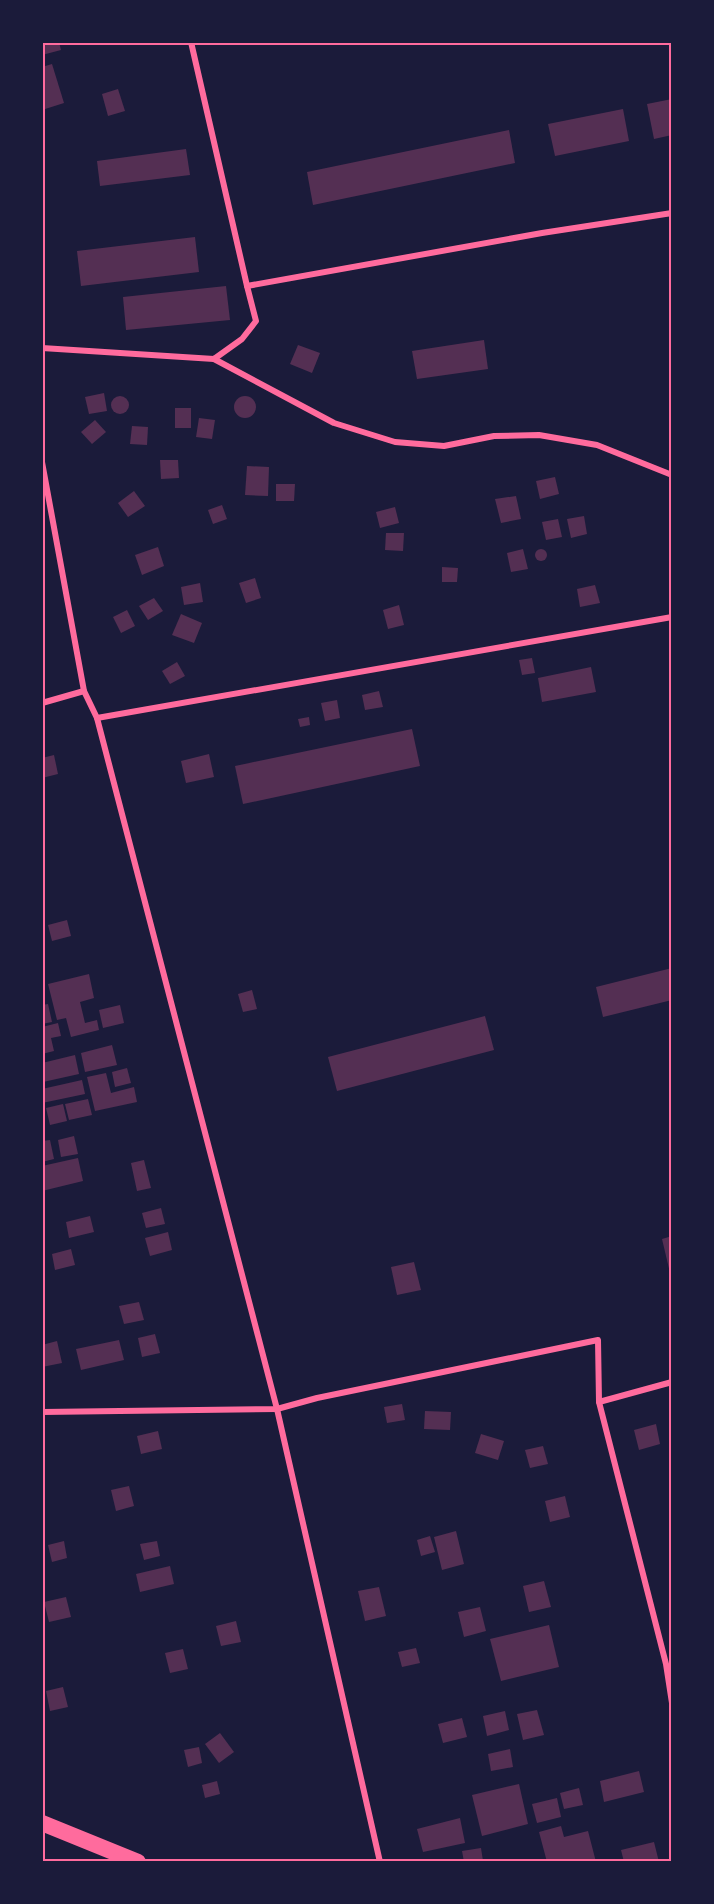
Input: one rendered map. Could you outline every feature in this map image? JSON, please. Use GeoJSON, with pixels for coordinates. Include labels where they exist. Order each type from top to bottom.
{"type":"FeatureCollection","features":[{"type":"Feature","properties":{"kind":"highway"},"geometry":{"type":"LineString","coordinates":[[44,1826],[138,1862]]}},
{"type":"Feature","properties":{"kind":"street"},"geometry":{"type":"LineString","coordinates":[[191,42],[256,321],[242,339],[214,359]]}},
{"type":"Feature","properties":{"kind":"street"},"geometry":{"type":"LineString","coordinates":[[247,286],[542,233],[672,213]]}},
{"type":"Feature","properties":{"kind":"street"},"geometry":{"type":"LineString","coordinates":[[42,348],[214,359],[334,423],[396,442],[444,446],[494,436],[539,435],[597,445],[672,475]]}},
{"type":"Feature","properties":{"kind":"street"},"geometry":{"type":"LineString","coordinates":[[42,462],[84,691],[97,718],[277,1408],[380,1862]]}},
{"type":"Feature","properties":{"kind":"street"},"geometry":{"type":"LineString","coordinates":[[97,718],[672,616]]}},
{"type":"Feature","properties":{"kind":"street"},"geometry":{"type":"LineString","coordinates":[[42,703],[84,691]]}},
{"type":"Feature","properties":{"kind":"street"},"geometry":{"type":"LineString","coordinates":[[42,1412],[277,1408],[598,1340],[599,1402],[669,1664],[672,1703]]}},
{"type":"Feature","properties":{"kind":"street"},"geometry":{"type":"LineString","coordinates":[[599,1402],[672,1382]]}},
{"type":"Feature","properties":{"kind":"building"},"geometry":{"type":"Polygon","coordinates":[[[59,42],[61,50],[42,55],[42,43],[59,42]]]}},
{"type":"Feature","properties":{"kind":"building"},"geometry":{"type":"Polygon","coordinates":[[[52,64],[64,103],[42,110],[42,67],[52,64]]]}},
{"type":"Feature","properties":{"kind":"building"},"geometry":{"type":"Polygon","coordinates":[[[118,89],[125,111],[108,116],[102,94],[118,89]]]}},
{"type":"Feature","properties":{"kind":"building"},"geometry":{"type":"Polygon","coordinates":[[[672,99],[672,135],[654,139],[647,104],[672,99]]]}},
{"type":"Feature","properties":{"kind":"building"},"geometry":{"type":"Polygon","coordinates":[[[623,109],[629,141],[555,156],[548,124],[623,109]]]}},
{"type":"Feature","properties":{"kind":"building"},"geometry":{"type":"Polygon","coordinates":[[[509,130],[515,163],[313,205],[307,172],[509,130]]]}},
{"type":"Feature","properties":{"kind":"building"},"geometry":{"type":"Polygon","coordinates":[[[186,149],[190,175],[100,186],[97,161],[186,149]]]}},
{"type":"Feature","properties":{"kind":"building"},"geometry":{"type":"Polygon","coordinates":[[[195,237],[199,272],[81,286],[77,251],[195,237]]]}},
{"type":"Feature","properties":{"kind":"building"},"geometry":{"type":"Polygon","coordinates":[[[226,286],[230,320],[126,330],[123,297],[226,286]]]}},
{"type":"Feature","properties":{"kind":"building"},"geometry":{"type":"Polygon","coordinates":[[[484,340],[488,369],[417,379],[412,351],[484,340]]]}},
{"type":"Feature","properties":{"kind":"building"},"geometry":{"type":"Polygon","coordinates":[[[298,345],[320,353],[312,373],[290,364],[298,345]]]}},
{"type":"Feature","properties":{"kind":"building"},"geometry":{"type":"Polygon","coordinates":[[[104,393],[107,411],[89,414],[85,397],[104,393]]]}},
{"type":"Feature","properties":{"kind":"building"},"geometry":{"type":"Polygon","coordinates":[[[120,396],[126,399],[129,405],[126,411],[120,414],[114,411],[111,405],[114,399],[120,396]]]}},
{"type":"Feature","properties":{"kind":"building"},"geometry":{"type":"Polygon","coordinates":[[[245,396],[253,399],[256,407],[253,415],[245,418],[237,415],[234,407],[237,399],[245,396]]]}},
{"type":"Feature","properties":{"kind":"building"},"geometry":{"type":"Polygon","coordinates":[[[175,408],[191,408],[191,428],[175,428],[175,408]]]}},
{"type":"Feature","properties":{"kind":"building"},"geometry":{"type":"Polygon","coordinates":[[[199,418],[215,420],[212,439],[196,437],[199,418]]]}},
{"type":"Feature","properties":{"kind":"building"},"geometry":{"type":"Polygon","coordinates":[[[95,420],[106,432],[92,444],[81,432],[95,420]]]}},
{"type":"Feature","properties":{"kind":"building"},"geometry":{"type":"Polygon","coordinates":[[[132,426],[148,427],[147,445],[130,444],[132,426]]]}},
{"type":"Feature","properties":{"kind":"building"},"geometry":{"type":"Polygon","coordinates":[[[160,460],[178,460],[179,478],[161,479],[160,460]]]}},
{"type":"Feature","properties":{"kind":"building"},"geometry":{"type":"Polygon","coordinates":[[[247,466],[269,467],[268,496],[245,495],[247,466]]]}},
{"type":"Feature","properties":{"kind":"building"},"geometry":{"type":"Polygon","coordinates":[[[555,477],[559,494],[540,499],[536,481],[555,477]]]}},
{"type":"Feature","properties":{"kind":"building"},"geometry":{"type":"Polygon","coordinates":[[[276,484],[295,484],[294,501],[276,501],[276,484]]]}},
{"type":"Feature","properties":{"kind":"building"},"geometry":{"type":"Polygon","coordinates":[[[134,491],[145,506],[128,517],[118,503],[134,491]]]}},
{"type":"Feature","properties":{"kind":"building"},"geometry":{"type":"Polygon","coordinates":[[[516,496],[521,519],[501,523],[495,499],[516,496]]]}},
{"type":"Feature","properties":{"kind":"building"},"geometry":{"type":"Polygon","coordinates":[[[222,505],[227,519],[213,524],[208,510],[222,505]]]}},
{"type":"Feature","properties":{"kind":"building"},"geometry":{"type":"Polygon","coordinates":[[[395,507],[399,523],[380,528],[376,512],[395,507]]]}},
{"type":"Feature","properties":{"kind":"building"},"geometry":{"type":"Polygon","coordinates":[[[584,516],[587,534],[571,538],[567,519],[584,516]]]}},
{"type":"Feature","properties":{"kind":"building"},"geometry":{"type":"Polygon","coordinates":[[[558,519],[562,537],[546,540],[542,522],[558,519]]]}},
{"type":"Feature","properties":{"kind":"building"},"geometry":{"type":"Polygon","coordinates":[[[386,533],[404,533],[403,551],[385,550],[386,533]]]}},
{"type":"Feature","properties":{"kind":"building"},"geometry":{"type":"Polygon","coordinates":[[[158,547],[164,566],[142,575],[135,555],[158,547]]]}},
{"type":"Feature","properties":{"kind":"building"},"geometry":{"type":"Polygon","coordinates":[[[523,549],[528,569],[511,572],[507,553],[523,549]]]}},
{"type":"Feature","properties":{"kind":"building"},"geometry":{"type":"Polygon","coordinates":[[[543,549],[547,555],[543,561],[539,561],[535,553],[543,549]]]}},
{"type":"Feature","properties":{"kind":"building"},"geometry":{"type":"Polygon","coordinates":[[[442,567],[458,568],[457,582],[442,582],[442,567]]]}},
{"type":"Feature","properties":{"kind":"building"},"geometry":{"type":"Polygon","coordinates":[[[255,578],[261,598],[246,603],[239,583],[255,578]]]}},
{"type":"Feature","properties":{"kind":"building"},"geometry":{"type":"Polygon","coordinates":[[[200,583],[203,602],[184,605],[181,587],[200,583]]]}},
{"type":"Feature","properties":{"kind":"building"},"geometry":{"type":"Polygon","coordinates":[[[595,585],[600,603],[580,607],[577,589],[595,585]]]}},
{"type":"Feature","properties":{"kind":"building"},"geometry":{"type":"Polygon","coordinates":[[[154,598],[163,611],[148,620],[139,606],[154,598]]]}},
{"type":"Feature","properties":{"kind":"building"},"geometry":{"type":"Polygon","coordinates":[[[399,605],[404,625],[388,629],[383,610],[399,605]]]}},
{"type":"Feature","properties":{"kind":"building"},"geometry":{"type":"Polygon","coordinates":[[[127,610],[135,626],[121,633],[113,617],[127,610]]]}},
{"type":"Feature","properties":{"kind":"building"},"geometry":{"type":"Polygon","coordinates":[[[181,614],[202,623],[194,643],[172,635],[181,614]]]}},
{"type":"Feature","properties":{"kind":"building"},"geometry":{"type":"Polygon","coordinates":[[[532,658],[535,673],[522,675],[519,660],[532,658]]]}},
{"type":"Feature","properties":{"kind":"building"},"geometry":{"type":"Polygon","coordinates":[[[177,662],[185,676],[170,684],[162,671],[177,662]]]}},
{"type":"Feature","properties":{"kind":"building"},"geometry":{"type":"Polygon","coordinates":[[[591,667],[596,692],[542,702],[538,678],[591,667]]]}},
{"type":"Feature","properties":{"kind":"building"},"geometry":{"type":"Polygon","coordinates":[[[379,691],[383,707],[365,710],[362,695],[379,691]]]}},
{"type":"Feature","properties":{"kind":"building"},"geometry":{"type":"Polygon","coordinates":[[[337,700],[340,718],[325,721],[321,703],[337,700]]]}},
{"type":"Feature","properties":{"kind":"building"},"geometry":{"type":"Polygon","coordinates":[[[309,717],[310,725],[300,727],[298,719],[309,717]]]}},
{"type":"Feature","properties":{"kind":"building"},"geometry":{"type":"Polygon","coordinates":[[[412,729],[420,766],[243,804],[235,766],[412,729]]]}},
{"type":"Feature","properties":{"kind":"building"},"geometry":{"type":"Polygon","coordinates":[[[209,754],[214,777],[186,783],[181,761],[209,754]]]}},
{"type":"Feature","properties":{"kind":"building"},"geometry":{"type":"Polygon","coordinates":[[[54,755],[58,774],[42,778],[42,758],[54,755]]]}},
{"type":"Feature","properties":{"kind":"building"},"geometry":{"type":"Polygon","coordinates":[[[67,920],[71,936],[52,941],[48,925],[67,920]]]}},
{"type":"Feature","properties":{"kind":"building"},"geometry":{"type":"Polygon","coordinates":[[[672,968],[672,1000],[603,1017],[596,987],[672,968]]]}},
{"type":"Feature","properties":{"kind":"building"},"geometry":{"type":"Polygon","coordinates":[[[89,974],[94,998],[80,1002],[85,1023],[97,1020],[99,1030],[71,1037],[66,1018],[57,1020],[48,984],[89,974]]]}},
{"type":"Feature","properties":{"kind":"building"},"geometry":{"type":"Polygon","coordinates":[[[252,990],[257,1009],[243,1012],[238,994],[252,990]]]}},
{"type":"Feature","properties":{"kind":"building"},"geometry":{"type":"Polygon","coordinates":[[[48,1004],[52,1022],[42,1024],[42,1005],[48,1004]]]}},
{"type":"Feature","properties":{"kind":"building"},"geometry":{"type":"Polygon","coordinates":[[[120,1005],[124,1023],[103,1028],[99,1010],[120,1005]]]}},
{"type":"Feature","properties":{"kind":"building"},"geometry":{"type":"Polygon","coordinates":[[[485,1016],[494,1050],[337,1091],[328,1057],[485,1016]]]}},
{"type":"Feature","properties":{"kind":"building"},"geometry":{"type":"Polygon","coordinates":[[[58,1023],[61,1036],[51,1038],[54,1051],[42,1054],[42,1027],[58,1023]]]}},
{"type":"Feature","properties":{"kind":"building"},"geometry":{"type":"Polygon","coordinates":[[[112,1045],[117,1065],[85,1072],[81,1053],[112,1045]]]}},
{"type":"Feature","properties":{"kind":"building"},"geometry":{"type":"Polygon","coordinates":[[[75,1055],[79,1074],[43,1082],[42,1063],[75,1055]]]}},
{"type":"Feature","properties":{"kind":"building"},"geometry":{"type":"Polygon","coordinates":[[[127,1068],[131,1083],[115,1087],[112,1072],[127,1068]]]}},
{"type":"Feature","properties":{"kind":"building"},"geometry":{"type":"Polygon","coordinates":[[[106,1073],[111,1093],[134,1087],[137,1102],[95,1111],[87,1077],[106,1073]]]}},
{"type":"Feature","properties":{"kind":"building"},"geometry":{"type":"Polygon","coordinates":[[[82,1080],[85,1094],[42,1103],[42,1089],[82,1080]]]}},
{"type":"Feature","properties":{"kind":"building"},"geometry":{"type":"Polygon","coordinates":[[[88,1099],[92,1115],[69,1120],[65,1104],[88,1099]]]}},
{"type":"Feature","properties":{"kind":"building"},"geometry":{"type":"Polygon","coordinates":[[[63,1104],[67,1121],[50,1125],[46,1108],[63,1104]]]}},
{"type":"Feature","properties":{"kind":"building"},"geometry":{"type":"Polygon","coordinates":[[[74,1136],[78,1154],[61,1157],[58,1140],[74,1136]]]}},
{"type":"Feature","properties":{"kind":"building"},"geometry":{"type":"Polygon","coordinates":[[[50,1140],[54,1159],[42,1162],[42,1141],[50,1140]]]}},
{"type":"Feature","properties":{"kind":"building"},"geometry":{"type":"Polygon","coordinates":[[[78,1158],[83,1181],[42,1191],[42,1166],[78,1158]]]}},
{"type":"Feature","properties":{"kind":"building"},"geometry":{"type":"Polygon","coordinates":[[[144,1160],[151,1188],[137,1191],[131,1163],[144,1160]]]}},
{"type":"Feature","properties":{"kind":"building"},"geometry":{"type":"Polygon","coordinates":[[[161,1208],[165,1224],[146,1228],[142,1213],[161,1208]]]}},
{"type":"Feature","properties":{"kind":"building"},"geometry":{"type":"Polygon","coordinates":[[[90,1216],[94,1232],[69,1238],[66,1222],[90,1216]]]}},
{"type":"Feature","properties":{"kind":"building"},"geometry":{"type":"Polygon","coordinates":[[[168,1232],[172,1250],[150,1256],[145,1238],[168,1232]]]}},
{"type":"Feature","properties":{"kind":"building"},"geometry":{"type":"Polygon","coordinates":[[[672,1236],[672,1277],[671,1277],[662,1239],[672,1236]]]}},
{"type":"Feature","properties":{"kind":"building"},"geometry":{"type":"Polygon","coordinates":[[[71,1249],[75,1265],[55,1270],[52,1254],[71,1249]]]}},
{"type":"Feature","properties":{"kind":"building"},"geometry":{"type":"Polygon","coordinates":[[[414,1262],[421,1290],[397,1295],[391,1267],[414,1262]]]}},
{"type":"Feature","properties":{"kind":"building"},"geometry":{"type":"Polygon","coordinates":[[[139,1302],[144,1320],[124,1324],[119,1306],[139,1302]]]}},
{"type":"Feature","properties":{"kind":"building"},"geometry":{"type":"Polygon","coordinates":[[[155,1334],[160,1353],[142,1357],[138,1338],[155,1334]]]}},
{"type":"Feature","properties":{"kind":"building"},"geometry":{"type":"Polygon","coordinates":[[[119,1340],[124,1360],[81,1370],[76,1349],[119,1340]]]}},
{"type":"Feature","properties":{"kind":"building"},"geometry":{"type":"Polygon","coordinates":[[[57,1341],[62,1363],[42,1367],[42,1345],[57,1341]]]}},
{"type":"Feature","properties":{"kind":"building"},"geometry":{"type":"Polygon","coordinates":[[[402,1404],[405,1420],[387,1423],[384,1407],[402,1404]]]}},
{"type":"Feature","properties":{"kind":"building"},"geometry":{"type":"Polygon","coordinates":[[[425,1411],[451,1412],[450,1430],[424,1429],[425,1411]]]}},
{"type":"Feature","properties":{"kind":"building"},"geometry":{"type":"Polygon","coordinates":[[[656,1424],[660,1444],[639,1450],[634,1430],[656,1424]]]}},
{"type":"Feature","properties":{"kind":"building"},"geometry":{"type":"Polygon","coordinates":[[[158,1431],[162,1449],[141,1454],[137,1436],[158,1431]]]}},
{"type":"Feature","properties":{"kind":"building"},"geometry":{"type":"Polygon","coordinates":[[[481,1434],[504,1441],[498,1460],[475,1453],[481,1434]]]}},
{"type":"Feature","properties":{"kind":"building"},"geometry":{"type":"Polygon","coordinates":[[[543,1446],[548,1464],[530,1468],[525,1450],[543,1446]]]}},
{"type":"Feature","properties":{"kind":"building"},"geometry":{"type":"Polygon","coordinates":[[[129,1486],[134,1506],[116,1511],[111,1490],[129,1486]]]}},
{"type":"Feature","properties":{"kind":"building"},"geometry":{"type":"Polygon","coordinates":[[[565,1496],[570,1517],[550,1522],[545,1501],[565,1496]]]}},
{"type":"Feature","properties":{"kind":"building"},"geometry":{"type":"Polygon","coordinates":[[[456,1531],[464,1564],[442,1570],[434,1537],[456,1531]]]}},
{"type":"Feature","properties":{"kind":"building"},"geometry":{"type":"Polygon","coordinates":[[[430,1536],[435,1552],[421,1556],[417,1540],[430,1536]]]}},
{"type":"Feature","properties":{"kind":"building"},"geometry":{"type":"Polygon","coordinates":[[[64,1541],[67,1558],[52,1562],[48,1545],[64,1541]]]}},
{"type":"Feature","properties":{"kind":"building"},"geometry":{"type":"Polygon","coordinates":[[[157,1541],[160,1556],[144,1560],[140,1544],[157,1541]]]}},
{"type":"Feature","properties":{"kind":"building"},"geometry":{"type":"Polygon","coordinates":[[[170,1566],[174,1584],[140,1592],[136,1574],[170,1566]]]}},
{"type":"Feature","properties":{"kind":"building"},"geometry":{"type":"Polygon","coordinates":[[[544,1581],[551,1607],[529,1612],[523,1586],[544,1581]]]}},
{"type":"Feature","properties":{"kind":"building"},"geometry":{"type":"Polygon","coordinates":[[[379,1587],[386,1616],[365,1621],[358,1591],[379,1587]]]}},
{"type":"Feature","properties":{"kind":"building"},"geometry":{"type":"Polygon","coordinates":[[[66,1597],[71,1617],[49,1622],[44,1602],[66,1597]]]}},
{"type":"Feature","properties":{"kind":"building"},"geometry":{"type":"Polygon","coordinates":[[[480,1607],[486,1631],[464,1637],[458,1612],[480,1607]]]}},
{"type":"Feature","properties":{"kind":"building"},"geometry":{"type":"Polygon","coordinates":[[[236,1621],[241,1642],[221,1646],[216,1626],[236,1621]]]}},
{"type":"Feature","properties":{"kind":"building"},"geometry":{"type":"Polygon","coordinates":[[[549,1625],[559,1667],[501,1681],[490,1639],[549,1625]]]}},
{"type":"Feature","properties":{"kind":"building"},"geometry":{"type":"Polygon","coordinates":[[[416,1648],[420,1663],[402,1667],[398,1652],[416,1648]]]}},
{"type":"Feature","properties":{"kind":"building"},"geometry":{"type":"Polygon","coordinates":[[[183,1649],[188,1669],[170,1673],[165,1653],[183,1649]]]}},
{"type":"Feature","properties":{"kind":"building"},"geometry":{"type":"Polygon","coordinates":[[[63,1687],[68,1707],[50,1711],[46,1691],[63,1687]]]}},
{"type":"Feature","properties":{"kind":"building"},"geometry":{"type":"Polygon","coordinates":[[[537,1710],[544,1735],[523,1740],[517,1714],[537,1710]]]}},
{"type":"Feature","properties":{"kind":"building"},"geometry":{"type":"Polygon","coordinates":[[[505,1711],[509,1730],[487,1736],[483,1716],[505,1711]]]}},
{"type":"Feature","properties":{"kind":"building"},"geometry":{"type":"Polygon","coordinates":[[[462,1718],[467,1737],[443,1743],[438,1724],[462,1718]]]}},
{"type":"Feature","properties":{"kind":"building"},"geometry":{"type":"Polygon","coordinates":[[[220,1733],[234,1752],[219,1763],[205,1744],[220,1733]]]}},
{"type":"Feature","properties":{"kind":"building"},"geometry":{"type":"Polygon","coordinates":[[[199,1747],[202,1763],[188,1767],[184,1750],[199,1747]]]}},
{"type":"Feature","properties":{"kind":"building"},"geometry":{"type":"Polygon","coordinates":[[[510,1749],[513,1767],[491,1771],[488,1754],[510,1749]]]}},
{"type":"Feature","properties":{"kind":"building"},"geometry":{"type":"Polygon","coordinates":[[[639,1771],[644,1792],[604,1802],[600,1781],[639,1771]]]}},
{"type":"Feature","properties":{"kind":"building"},"geometry":{"type":"Polygon","coordinates":[[[217,1781],[220,1794],[205,1798],[202,1785],[217,1781]]]}},
{"type":"Feature","properties":{"kind":"building"},"geometry":{"type":"Polygon","coordinates":[[[519,1784],[528,1824],[482,1836],[472,1795],[519,1784]]]}},
{"type":"Feature","properties":{"kind":"building"},"geometry":{"type":"Polygon","coordinates":[[[579,1788],[583,1805],[564,1809],[560,1793],[579,1788]]]}},
{"type":"Feature","properties":{"kind":"building"},"geometry":{"type":"Polygon","coordinates":[[[557,1798],[561,1817],[537,1823],[532,1804],[557,1798]]]}},
{"type":"Feature","properties":{"kind":"building"},"geometry":{"type":"Polygon","coordinates":[[[460,1818],[465,1843],[423,1852],[417,1829],[460,1818]]]}},
{"type":"Feature","properties":{"kind":"building"},"geometry":{"type":"Polygon","coordinates":[[[561,1826],[564,1837],[588,1831],[596,1862],[547,1862],[539,1832],[561,1826]]]}},
{"type":"Feature","properties":{"kind":"building"},"geometry":{"type":"Polygon","coordinates":[[[654,1842],[659,1862],[624,1862],[621,1850],[654,1842]]]}},
{"type":"Feature","properties":{"kind":"building"},"geometry":{"type":"Polygon","coordinates":[[[481,1848],[483,1861],[464,1862],[462,1851],[481,1848]]]}}]}
